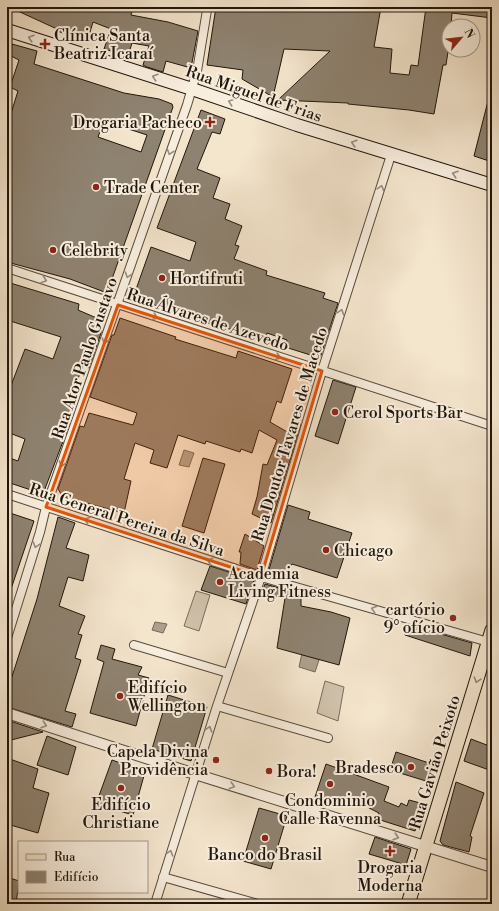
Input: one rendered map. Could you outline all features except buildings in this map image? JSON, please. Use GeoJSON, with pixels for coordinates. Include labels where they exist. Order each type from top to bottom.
{"type":"FeatureCollection","features":[{"type":"Feature","properties":{"kind":"main road","name":"Rua Miguel de Frias"},"geometry":{"type":"LineString","coordinates":[[7,30],[192,89],[297,125],[492,185]]}},
{"type":"Feature","properties":{"kind":"main road","name":"Rua Gavião Peixoto"},"geometry":{"type":"LineString","coordinates":[[408,904],[491,638]]}},
{"type":"Feature","properties":{"kind":"street","name":"Rua Ator Paulo Gustavo"},"geometry":{"type":"LineString","coordinates":[[7,638],[40,532],[46,507],[118,305],[192,89],[197,71],[207,10]]}},
{"type":"Feature","properties":{"kind":"street","name":"Rua Doutor Tavares de Macedo"},"geometry":{"type":"LineString","coordinates":[[155,904],[194,774],[261,577],[322,371],[392,155]]}},
{"type":"Feature","properties":{"kind":"street","name":"Rua Álvares de Azevedo"},"geometry":{"type":"LineString","coordinates":[[7,268],[492,426]]}},
{"type":"Feature","properties":{"kind":"street","name":"Rua General Pereira da Silva"},"geometry":{"type":"LineString","coordinates":[[7,494],[261,577],[491,638]]}},
{"type":"Feature","properties":{"kind":"street"},"geometry":{"type":"LineString","coordinates":[[134,645],[228,673]]}},
{"type":"Feature","properties":{"kind":"street"},"geometry":{"type":"LineString","coordinates":[[217,706],[328,738]]}},
{"type":"Feature","properties":{"kind":"street"},"geometry":{"type":"LineString","coordinates":[[7,712],[194,774],[492,868]]}},
{"type":"Feature","properties":{"kind":"street"},"geometry":{"type":"LineString","coordinates":[[162,877],[258,904]]}},
{"type":"Feature","properties":{"kind":"highlighted area"},"geometry":{"type":"Polygon","coordinates":[[[118,305],[322,371],[261,577],[46,507],[118,305]]]}},
{"type":"Feature","properties":{"kind":"shaded area"},"geometry":{"type":"Polygon","coordinates":[[[184,450],[194,453],[189,467],[179,465],[184,450]]]}},
{"type":"Feature","properties":{"kind":"shaded area"},"geometry":{"type":"Polygon","coordinates":[[[196,591],[210,595],[199,631],[184,626],[196,591]]]}},
{"type":"Feature","properties":{"kind":"shaded area"},"geometry":{"type":"Polygon","coordinates":[[[155,622],[167,624],[163,633],[152,630],[155,622]]]}},
{"type":"Feature","properties":{"kind":"shaded area"},"geometry":{"type":"Polygon","coordinates":[[[302,653],[320,657],[315,672],[299,667],[302,653]]]}},
{"type":"Feature","properties":{"kind":"shaded area"},"geometry":{"type":"Polygon","coordinates":[[[325,681],[344,687],[338,721],[317,713],[325,681]]]}},
{"type":"Feature","properties":{"kind":"place","name":"Clínica Santa Beatriz Icaraí"},"geometry":{"type":"Point","coordinates":[45,44]}},
{"type":"Feature","properties":{"kind":"place","name":"Drogaria Pacheco"},"geometry":{"type":"Point","coordinates":[210,122]}},
{"type":"Feature","properties":{"kind":"place","name":"Trade Center"},"geometry":{"type":"Point","coordinates":[96,187]}},
{"type":"Feature","properties":{"kind":"place","name":"Celebrity"},"geometry":{"type":"Point","coordinates":[53,250]}},
{"type":"Feature","properties":{"kind":"place","name":"Hortifruti"},"geometry":{"type":"Point","coordinates":[162,278]}},
{"type":"Feature","properties":{"kind":"place","name":"Cerol Sports Bar"},"geometry":{"type":"Point","coordinates":[335,412]}},
{"type":"Feature","properties":{"kind":"place","name":"Chicago"},"geometry":{"type":"Point","coordinates":[326,550]}},
{"type":"Feature","properties":{"kind":"place","name":"Academia Living Fitness"},"geometry":{"type":"Point","coordinates":[220,582]}},
{"type":"Feature","properties":{"kind":"place","name":"cartório 9° ofício"},"geometry":{"type":"Point","coordinates":[453,618]}},
{"type":"Feature","properties":{"kind":"place","name":"Edifício Wellington"},"geometry":{"type":"Point","coordinates":[120,696]}},
{"type":"Feature","properties":{"kind":"place","name":"Capela Divina Providência"},"geometry":{"type":"Point","coordinates":[216,760]}},
{"type":"Feature","properties":{"kind":"place","name":"Bradesco"},"geometry":{"type":"Point","coordinates":[411,767]}},
{"type":"Feature","properties":{"kind":"place","name":"Bora!"},"geometry":{"type":"Point","coordinates":[269,771]}},
{"type":"Feature","properties":{"kind":"place","name":"Condominio Calle Ravenna"},"geometry":{"type":"Point","coordinates":[330,784]}},
{"type":"Feature","properties":{"kind":"place","name":"Edifício Christiane"},"geometry":{"type":"Point","coordinates":[121,788]}},
{"type":"Feature","properties":{"kind":"place","name":"Banco do Brasil"},"geometry":{"type":"Point","coordinates":[265,838]}},
{"type":"Feature","properties":{"kind":"place","name":"Drogaria Moderna"},"geometry":{"type":"Point","coordinates":[390,851]}}]}
